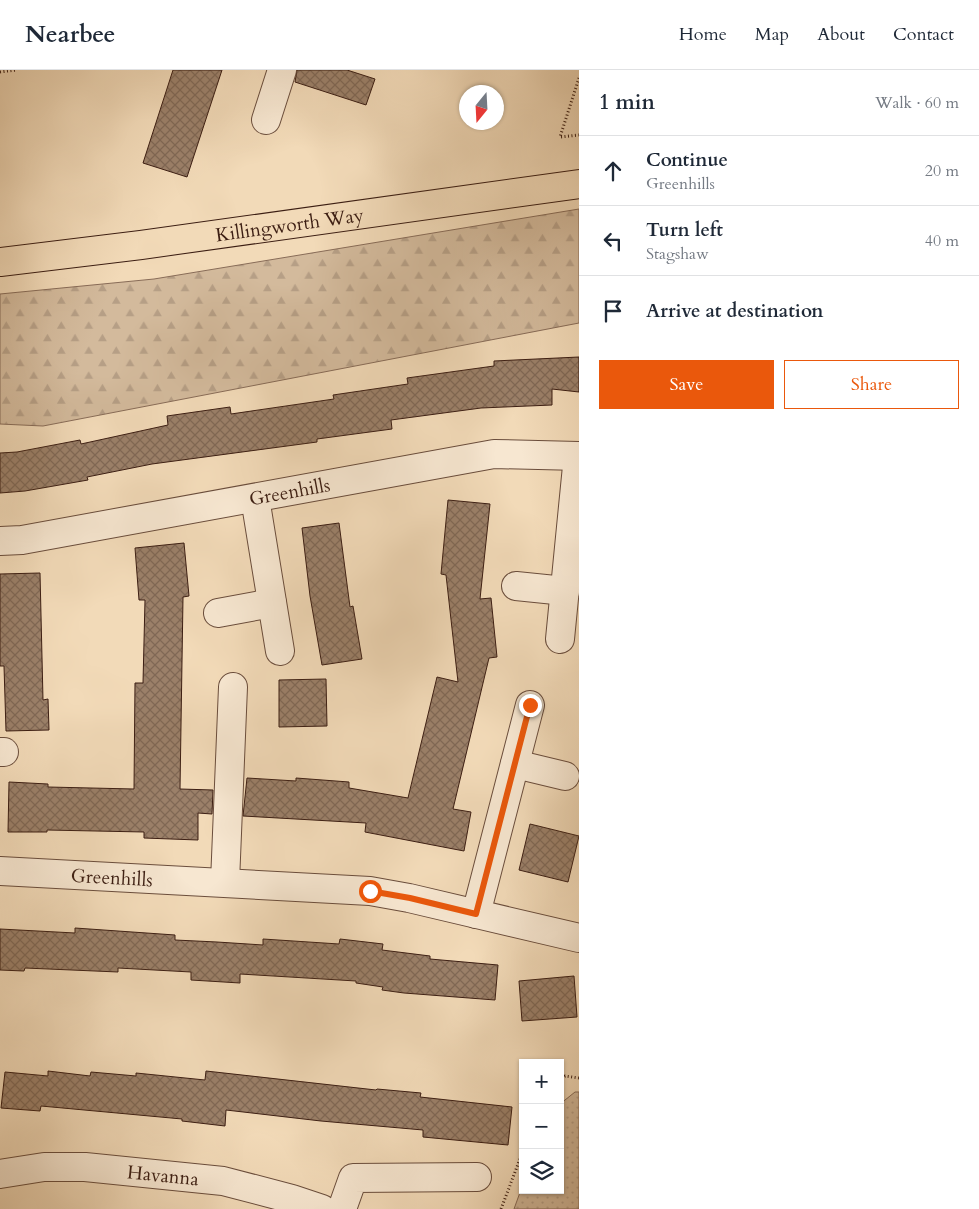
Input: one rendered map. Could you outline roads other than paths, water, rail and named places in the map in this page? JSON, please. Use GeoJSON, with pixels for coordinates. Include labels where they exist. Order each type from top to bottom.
{"type":"FeatureCollection","features":[{"type":"Feature","properties":{"kind":"main road","name":"Killingworth Way"},"geometry":{"type":"LineString","coordinates":[[0,262],[141,245],[579,184]]}},
{"type":"Feature","properties":{"kind":"street"},"geometry":{"type":"LineString","coordinates":[[266,120],[282,70]]}},
{"type":"Feature","properties":{"kind":"street","name":"Greenhills"},"geometry":{"type":"LineString","coordinates":[[0,541],[22,540],[494,454],[579,456]]}},
{"type":"Feature","properties":{"kind":"street"},"geometry":{"type":"LineString","coordinates":[[560,639],[579,456]]}},
{"type":"Feature","properties":{"kind":"street"},"geometry":{"type":"LineString","coordinates":[[255,498],[280,651]]}},
{"type":"Feature","properties":{"kind":"street"},"geometry":{"type":"LineString","coordinates":[[516,586],[565,591]]}},
{"type":"Feature","properties":{"kind":"street"},"geometry":{"type":"LineString","coordinates":[[218,612],[272,603]]}},
{"type":"Feature","properties":{"kind":"street"},"geometry":{"type":"LineString","coordinates":[[225,882],[233,687]]}},
{"type":"Feature","properties":{"kind":"street"},"geometry":{"type":"LineString","coordinates":[[476,914],[530,705]]}},
{"type":"Feature","properties":{"kind":"street"},"geometry":{"type":"LineString","coordinates":[[515,764],[565,776]]}},
{"type":"Feature","properties":{"kind":"street","name":"Greenhills"},"geometry":{"type":"LineString","coordinates":[[0,871],[370,891],[410,898],[579,938]]}},
{"type":"Feature","properties":{"kind":"street","name":"Havanna"},"geometry":{"type":"LineString","coordinates":[[0,1174],[44,1167],[85,1167],[223,1181],[292,1198],[322,1209]]}},
{"type":"Feature","properties":{"kind":"street"},"geometry":{"type":"LineString","coordinates":[[342,1209],[353,1178],[477,1177]]}}]}
